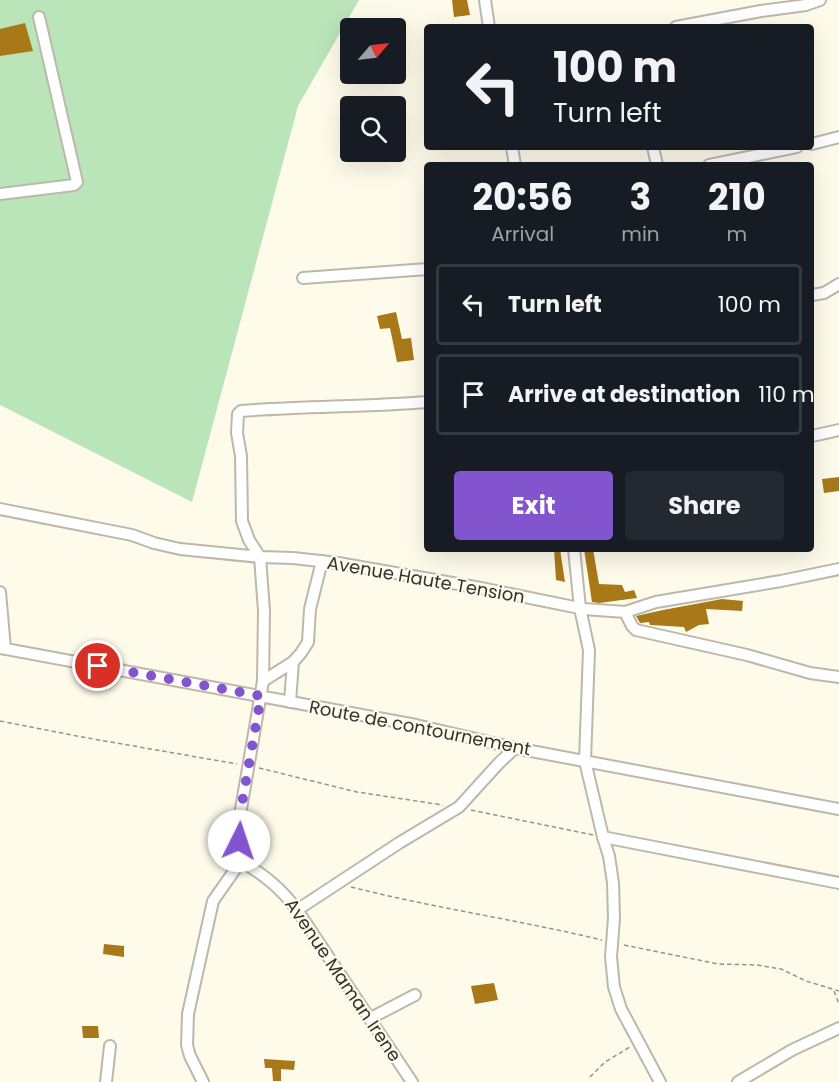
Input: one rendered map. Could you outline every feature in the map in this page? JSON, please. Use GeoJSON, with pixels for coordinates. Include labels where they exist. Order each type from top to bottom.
{"type":"FeatureCollection","features":[{"type":"Feature","properties":{"kind":"street"},"geometry":{"type":"LineString","coordinates":[[485,0],[489,24]]}},
{"type":"Feature","properties":{"kind":"street"},"geometry":{"type":"LineString","coordinates":[[692,24],[820,0]]}},
{"type":"Feature","properties":{"kind":"street"},"geometry":{"type":"LineString","coordinates":[[0,194],[74,185],[77,182],[39,17]]}},
{"type":"Feature","properties":{"kind":"street"},"geometry":{"type":"LineString","coordinates":[[814,143],[839,137]]}},
{"type":"Feature","properties":{"kind":"street"},"geometry":{"type":"LineString","coordinates":[[724,162],[782,150]]}},
{"type":"Feature","properties":{"kind":"street"},"geometry":{"type":"LineString","coordinates":[[303,278],[424,269]]}},
{"type":"Feature","properties":{"kind":"street"},"geometry":{"type":"LineString","coordinates":[[814,295],[824,293],[839,284]]}},
{"type":"Feature","properties":{"kind":"street"},"geometry":{"type":"LineString","coordinates":[[203,1082],[188,1050],[186,1039],[189,1014],[213,901],[241,861],[238,847],[241,809],[262,681],[264,611],[260,557],[249,540],[242,521],[238,414],[241,411],[274,408],[424,402]]}},
{"type":"Feature","properties":{"kind":"street"},"geometry":{"type":"LineString","coordinates":[[814,436],[839,430]]}},
{"type":"Feature","properties":{"kind":"street","name":"Avenue Haute Tension"},"geometry":{"type":"LineString","coordinates":[[0,509],[132,535],[180,549],[322,561],[470,586],[580,608],[625,612]]}},
{"type":"Feature","properties":{"kind":"street"},"geometry":{"type":"LineString","coordinates":[[574,552],[580,608],[589,650],[585,761],[609,856],[613,883],[614,918],[611,957],[614,987],[621,1009],[660,1082]]}},
{"type":"Feature","properties":{"kind":"street"},"geometry":{"type":"LineString","coordinates":[[262,681],[293,662],[308,642],[310,609],[322,561]]}},
{"type":"Feature","properties":{"kind":"street"},"geometry":{"type":"LineString","coordinates":[[839,569],[656,602],[625,612],[636,630],[747,655],[810,673],[839,677]]}},
{"type":"Feature","properties":{"kind":"street"},"geometry":{"type":"LineString","coordinates":[[0,592],[3,649]]}},
{"type":"Feature","properties":{"kind":"street","name":"Route de contournement"},"geometry":{"type":"LineString","coordinates":[[3,649],[416,725],[515,748],[839,809]]}},
{"type":"Feature","properties":{"kind":"street"},"geometry":{"type":"LineString","coordinates":[[290,702],[293,662]]}},
{"type":"Feature","properties":{"kind":"street"},"geometry":{"type":"LineString","coordinates":[[297,910],[399,843],[459,807],[515,748]]}},
{"type":"Feature","properties":{"kind":"street"},"geometry":{"type":"LineString","coordinates":[[603,837],[839,883]]}},
{"type":"Feature","properties":{"kind":"street","name":"Avenue Maman Irene"},"geometry":{"type":"LineString","coordinates":[[241,861],[265,875],[297,910],[412,1082]]}},
{"type":"Feature","properties":{"kind":"street"},"geometry":{"type":"LineString","coordinates":[[370,1018],[415,995]]}},
{"type":"Feature","properties":{"kind":"street"},"geometry":{"type":"LineString","coordinates":[[738,1082],[792,1050],[839,1028]]}},
{"type":"Feature","properties":{"kind":"street"},"geometry":{"type":"LineString","coordinates":[[106,1082],[110,1046]]}},
{"type":"Feature","properties":{"kind":"path"},"geometry":{"type":"LineString","coordinates":[[0,721],[249,766],[357,792],[459,807],[603,837]]}},
{"type":"Feature","properties":{"kind":"path"},"geometry":{"type":"LineString","coordinates":[[339,883],[404,899],[718,964],[757,965],[781,969],[806,981],[839,991]]}},
{"type":"Feature","properties":{"kind":"path"},"geometry":{"type":"LineString","coordinates":[[833,990],[839,1004]]}},
{"type":"Feature","properties":{"kind":"path"},"geometry":{"type":"LineString","coordinates":[[590,1077],[605,1062],[638,1041]]}},
{"type":"Feature","properties":{"kind":"green space"},"geometry":{"type":"Polygon","coordinates":[[[0,0],[359,0],[349,18],[340,18],[340,33],[298,106],[192,502],[0,405],[0,0]]]}},
{"type":"Feature","properties":{"kind":"building"},"geometry":{"type":"Polygon","coordinates":[[[452,0],[467,0],[470,15],[454,17],[452,0]]]}},
{"type":"Feature","properties":{"kind":"building"},"geometry":{"type":"Polygon","coordinates":[[[25,23],[33,51],[0,56],[0,29],[25,23]]]}},
{"type":"Feature","properties":{"kind":"building"},"geometry":{"type":"Polygon","coordinates":[[[396,312],[402,339],[411,338],[414,360],[397,362],[390,328],[380,329],[377,316],[396,312]]]}},
{"type":"Feature","properties":{"kind":"building"},"geometry":{"type":"Polygon","coordinates":[[[839,477],[839,491],[824,493],[822,479],[839,477]]]}},
{"type":"Feature","properties":{"kind":"building"},"geometry":{"type":"Polygon","coordinates":[[[554,552],[560,552],[565,582],[556,580],[554,552]]]}},
{"type":"Feature","properties":{"kind":"building"},"geometry":{"type":"Polygon","coordinates":[[[584,552],[594,552],[599,584],[622,585],[625,592],[634,590],[637,598],[592,602],[584,552]]]}},
{"type":"Feature","properties":{"kind":"building"},"geometry":{"type":"Polygon","coordinates":[[[722,599],[743,601],[742,611],[706,609],[709,624],[699,625],[686,632],[684,627],[650,625],[649,622],[640,623],[636,616],[663,610],[722,599]]]}},
{"type":"Feature","properties":{"kind":"building"},"geometry":{"type":"Polygon","coordinates":[[[104,944],[124,946],[124,957],[103,954],[104,944]]]}},
{"type":"Feature","properties":{"kind":"building"},"geometry":{"type":"Polygon","coordinates":[[[494,983],[498,1000],[475,1004],[471,986],[494,983]]]}},
{"type":"Feature","properties":{"kind":"building"},"geometry":{"type":"Polygon","coordinates":[[[82,1026],[98,1026],[99,1038],[83,1038],[82,1026]]]}},
{"type":"Feature","properties":{"kind":"building"},"geometry":{"type":"Polygon","coordinates":[[[264,1059],[295,1061],[294,1070],[281,1069],[281,1081],[273,1081],[272,1068],[265,1068],[264,1059]]]}},
{"type":"Feature","properties":{"kind":"route"},"geometry":{"type":"LineString","coordinates":[[98,666],[261,696],[241,809],[239,841]]}}]}
